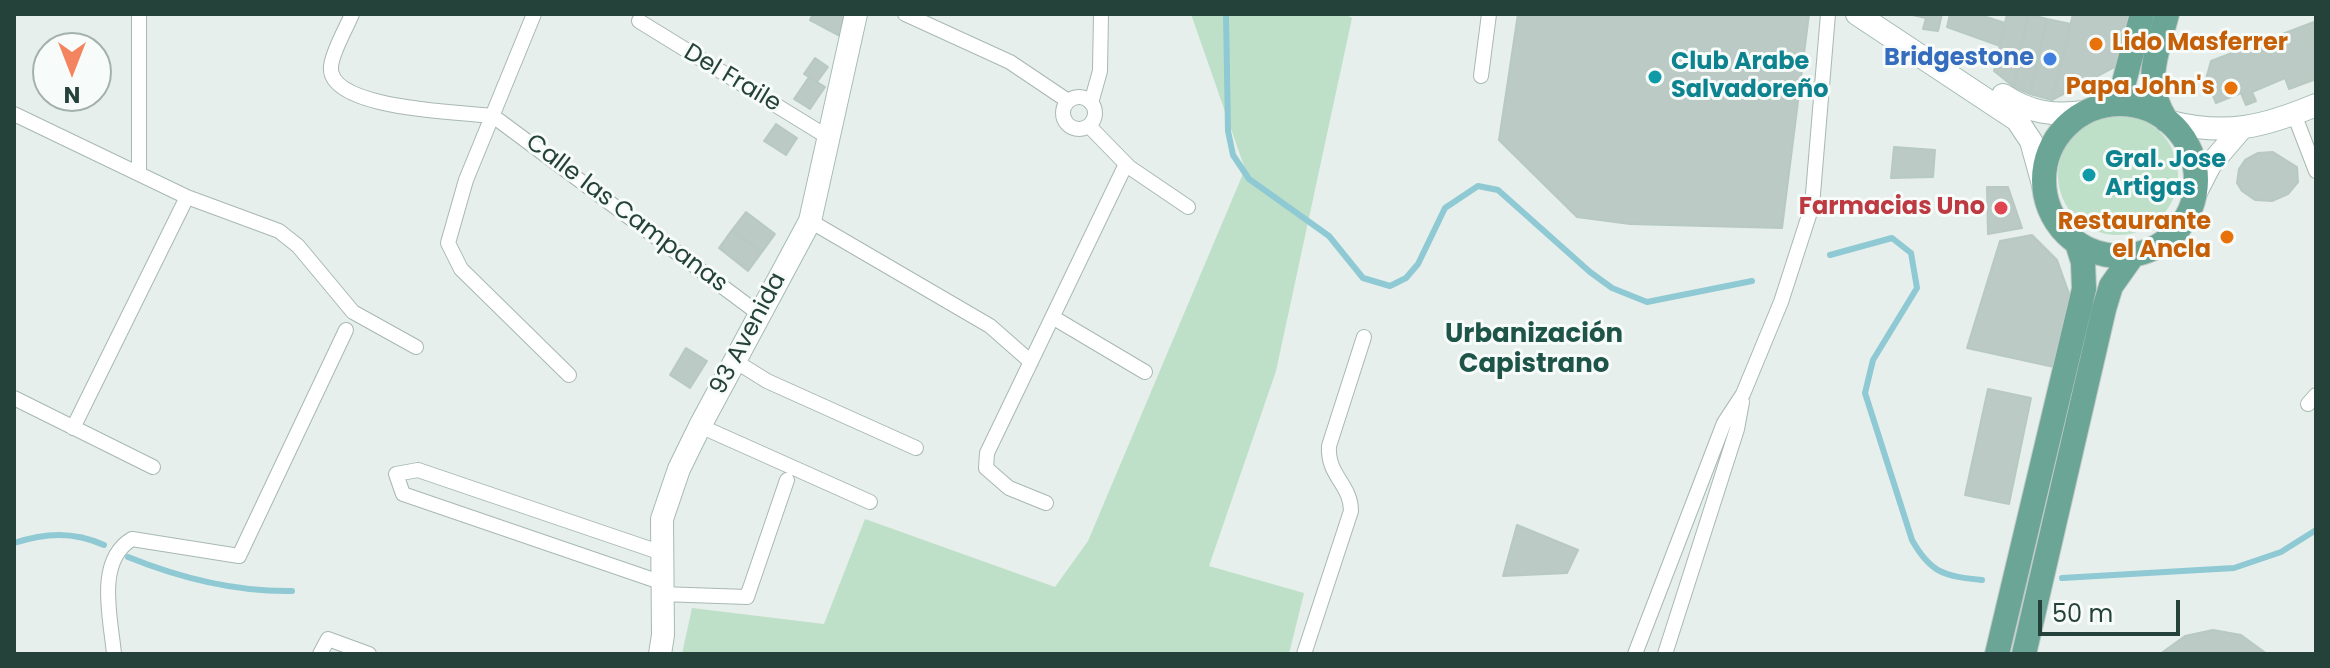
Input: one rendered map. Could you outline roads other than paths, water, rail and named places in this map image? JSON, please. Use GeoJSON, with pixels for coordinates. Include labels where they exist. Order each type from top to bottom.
{"type":"FeatureCollection","features":[{"type":"Feature","properties":{"kind":"main road"},"geometry":{"type":"LineString","coordinates":[[1997,654],[2084,289],[2083,262],[2077,243],[2052,215],[2044,188],[2045,168],[2056,139],[2123,86],[2142,14]]}},
{"type":"Feature","properties":{"kind":"main road"},"geometry":{"type":"LineString","coordinates":[[2077,243],[2113,256],[2133,255],[2157,246],[2176,232],[2187,218],[2196,192],[2194,159],[2188,144],[2168,121],[2152,95],[2151,82],[2167,14]]}},
{"type":"Feature","properties":{"kind":"main road"},"geometry":{"type":"LineString","coordinates":[[2097,109],[2140,107],[2168,121]]}},
{"type":"Feature","properties":{"kind":"main road"},"geometry":{"type":"LineString","coordinates":[[2024,654],[2104,309],[2111,286],[2133,255]]}},
{"type":"Feature","properties":{"kind":"street"},"geometry":{"type":"LineString","coordinates":[[139,14],[139,173]]}},
{"type":"Feature","properties":{"kind":"street"},"geometry":{"type":"LineString","coordinates":[[352,14],[330,67],[335,82],[351,94],[383,104],[493,116]]}},
{"type":"Feature","properties":{"kind":"street"},"geometry":{"type":"LineString","coordinates":[[534,14],[466,180],[448,243],[461,269],[569,375]]}},
{"type":"Feature","properties":{"kind":"street","name":"93 Avenida"},"geometry":{"type":"LineString","coordinates":[[660,654],[663,635],[660,588],[662,519],[679,469],[700,426],[810,221],[826,136],[856,14]]}},
{"type":"Feature","properties":{"kind":"street"},"geometry":{"type":"LineString","coordinates":[[905,14],[1010,62],[1068,101]]}},
{"type":"Feature","properties":{"kind":"street"},"geometry":{"type":"LineString","coordinates":[[1091,103],[1080,97],[1068,101],[1063,112],[1066,124],[1077,130],[1089,126],[1095,115],[1091,103],[1100,71],[1101,14]]}},
{"type":"Feature","properties":{"kind":"street"},"geometry":{"type":"LineString","coordinates":[[1481,76],[1489,14]]}},
{"type":"Feature","properties":{"kind":"street"},"geometry":{"type":"LineString","coordinates":[[1635,654],[1724,423],[1743,394],[1781,302],[1812,206],[1828,14]]}},
{"type":"Feature","properties":{"kind":"street"},"geometry":{"type":"LineString","coordinates":[[1857,14],[2017,120],[2031,141],[2044,188]]}},
{"type":"Feature","properties":{"kind":"street"},"geometry":{"type":"LineString","coordinates":[[1877,14],[2023,108],[2058,115],[2097,109]]}},
{"type":"Feature","properties":{"kind":"street","name":"Del Fraile"},"geometry":{"type":"LineString","coordinates":[[639,21],[826,136]]}},
{"type":"Feature","properties":{"kind":"street"},"geometry":{"type":"LineString","coordinates":[[2168,121],[2223,131],[2240,130],[2316,105]]}},
{"type":"Feature","properties":{"kind":"street"},"geometry":{"type":"LineString","coordinates":[[14,114],[187,197],[279,231],[298,246],[353,312],[416,347]]}},
{"type":"Feature","properties":{"kind":"street"},"geometry":{"type":"LineString","coordinates":[[2294,114],[2316,171]]}},
{"type":"Feature","properties":{"kind":"street","name":"Calle las Campanas"},"geometry":{"type":"LineString","coordinates":[[493,116],[758,313]]}},
{"type":"Feature","properties":{"kind":"street"},"geometry":{"type":"LineString","coordinates":[[1089,126],[1126,164],[1188,207]]}},
{"type":"Feature","properties":{"kind":"street"},"geometry":{"type":"LineString","coordinates":[[2196,192],[2210,165],[2240,130]]}},
{"type":"Feature","properties":{"kind":"street"},"geometry":{"type":"LineString","coordinates":[[1046,503],[1009,488],[986,468],[987,453],[1126,164]]}},
{"type":"Feature","properties":{"kind":"street"},"geometry":{"type":"LineString","coordinates":[[73,428],[187,197]]}},
{"type":"Feature","properties":{"kind":"street"},"geometry":{"type":"LineString","coordinates":[[810,221],[990,326],[1031,362]]}},
{"type":"Feature","properties":{"kind":"street"},"geometry":{"type":"LineString","coordinates":[[1054,318],[1145,372]]}},
{"type":"Feature","properties":{"kind":"street"},"geometry":{"type":"LineString","coordinates":[[114,654],[108,581],[116,554],[132,539],[239,556],[346,330]]}},
{"type":"Feature","properties":{"kind":"street"},"geometry":{"type":"LineString","coordinates":[[1304,654],[1351,511],[1351,499],[1328,464],[1329,446],[1364,337]]}},
{"type":"Feature","properties":{"kind":"street"},"geometry":{"type":"LineString","coordinates":[[735,361],[767,381],[916,448]]}},
{"type":"Feature","properties":{"kind":"street"},"geometry":{"type":"LineString","coordinates":[[1665,654],[1737,429],[1743,394]]}},
{"type":"Feature","properties":{"kind":"street"},"geometry":{"type":"LineString","coordinates":[[14,398],[153,467]]}},
{"type":"Feature","properties":{"kind":"street"},"geometry":{"type":"LineString","coordinates":[[700,426],[870,502]]}},
{"type":"Feature","properties":{"kind":"street"},"geometry":{"type":"LineString","coordinates":[[662,553],[418,470],[396,474],[403,494],[660,588],[747,597],[787,480]]}},
{"type":"Feature","properties":{"kind":"street"},"geometry":{"type":"LineString","coordinates":[[320,654],[328,639],[369,654]]}},
{"type":"Feature","properties":{"kind":"waterway"},"geometry":{"type":"LineString","coordinates":[[1226,14],[1228,131],[1233,155],[1249,179],[1329,236],[1363,278],[1390,286],[1406,278],[1418,264],[1445,208],[1478,186],[1498,190],[1612,288],[1647,302],[1752,281]]}},
{"type":"Feature","properties":{"kind":"waterway"},"geometry":{"type":"LineString","coordinates":[[1830,255],[1892,238],[1911,253],[1917,288],[1873,360],[1865,393],[1912,540],[1933,567],[1949,575],[1982,580]]}},
{"type":"Feature","properties":{"kind":"waterway"},"geometry":{"type":"LineString","coordinates":[[2062,578],[2234,568],[2281,552],[2316,530]]}},
{"type":"Feature","properties":{"kind":"waterway"},"geometry":{"type":"LineString","coordinates":[[14,543],[59,535],[81,537],[104,545]]}},
{"type":"Feature","properties":{"kind":"waterway"},"geometry":{"type":"LineString","coordinates":[[128,557],[208,582],[250,589],[292,591]]}},
{"type":"Feature","properties":{"kind":"place","name":"Lido Masferrer"},"geometry":{"type":"Point","coordinates":[2096,44]}},
{"type":"Feature","properties":{"kind":"place","name":"Bridgestone"},"geometry":{"type":"Point","coordinates":[2050,59]}},
{"type":"Feature","properties":{"kind":"place","name":"Club Arabe Salvadoreño"},"geometry":{"type":"Point","coordinates":[1655,77]}},
{"type":"Feature","properties":{"kind":"place","name":"Papa John's"},"geometry":{"type":"Point","coordinates":[2231,88]}},
{"type":"Feature","properties":{"kind":"place","name":"Gral. Jose Artigas"},"geometry":{"type":"Point","coordinates":[2089,175]}},
{"type":"Feature","properties":{"kind":"place","name":"Farmacias Uno"},"geometry":{"type":"Point","coordinates":[2001,208]}},
{"type":"Feature","properties":{"kind":"place","name":"Restaurante el Ancla"},"geometry":{"type":"Point","coordinates":[2227,237]}},
{"type":"Feature","properties":{"kind":"district","name":"Urbanización Capistrano"},"geometry":{"type":"Point","coordinates":[1534,350]}}]}
